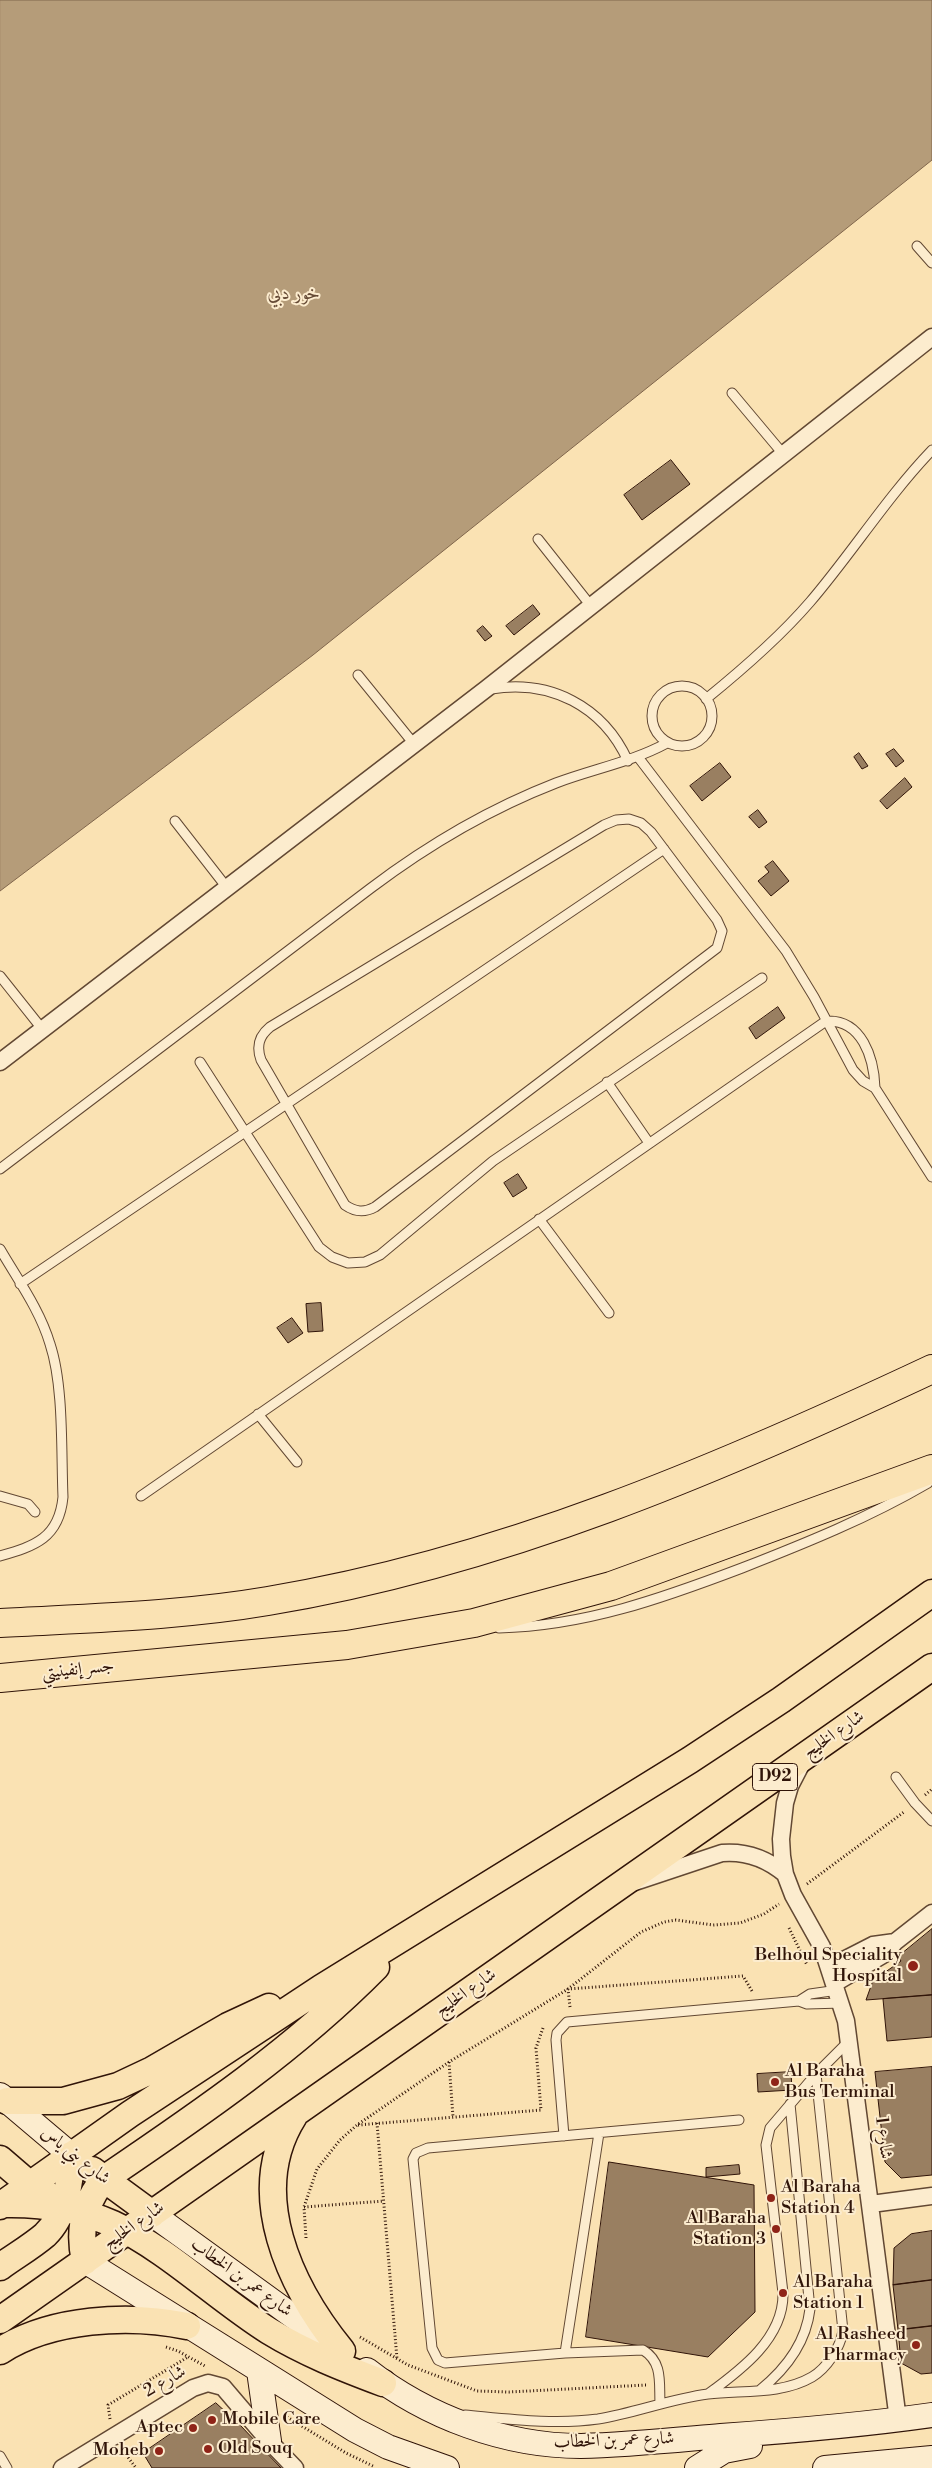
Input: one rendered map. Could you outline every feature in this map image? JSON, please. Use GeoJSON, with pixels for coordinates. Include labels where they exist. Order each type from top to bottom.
{"type":"FeatureCollection","features":[{"type":"Feature","properties":{"kind":"highway"},"geometry":{"type":"LineString","coordinates":[[838,1411],[932,1358]]}},
{"type":"Feature","properties":{"kind":"highway"},"geometry":{"type":"LineString","coordinates":[[0,1623],[202,1611],[277,1600],[368,1582],[456,1560],[568,1524],[636,1498],[763,1446],[932,1369]]}},
{"type":"Feature","properties":{"kind":"highway","name":"جسر إنفينيتي"},"geometry":{"type":"LineString","coordinates":[[0,1678],[156,1662],[328,1648],[444,1629],[543,1606],[612,1586],[932,1469]]}},
{"type":"Feature","properties":{"kind":"main road"},"geometry":{"type":"LineString","coordinates":[[1,2204],[321,1988],[690,1760],[790,1694],[932,1593]]}},
{"type":"Feature","properties":{"kind":"main road","name":"شارع الخليج"},"geometry":{"type":"LineString","coordinates":[[0,2320],[932,1667]]}},
{"type":"Feature","properties":{"kind":"main road"},"geometry":{"type":"LineString","coordinates":[[0,2267],[46,2234],[104,2179],[247,2079],[332,2008],[412,1931]]}},
{"type":"Feature","properties":{"kind":"main road"},"geometry":{"type":"LineString","coordinates":[[3,2098],[63,2100],[118,2086],[152,2070],[228,2026],[274,2005],[321,1988]]}},
{"type":"Feature","properties":{"kind":"main road","name":"شارع بني ياس"},"geometry":{"type":"LineString","coordinates":[[3,2098],[71,2155],[152,2214]]}},
{"type":"Feature","properties":{"kind":"main road"},"geometry":{"type":"LineString","coordinates":[[295,2113],[286,2128],[275,2161],[272,2195],[280,2238],[299,2286],[325,2331],[350,2343]]}},
{"type":"Feature","properties":{"kind":"main road"},"geometry":{"type":"LineString","coordinates":[[71,2155],[70,2177],[85,2261]]}},
{"type":"Feature","properties":{"kind":"main road"},"geometry":{"type":"LineString","coordinates":[[0,2159],[29,2184],[127,2232],[242,2313],[289,2342],[324,2360],[383,2382]]}},
{"type":"Feature","properties":{"kind":"main road"},"geometry":{"type":"LineString","coordinates":[[1,2204],[75,2206],[152,2214]]}},
{"type":"Feature","properties":{"kind":"main road"},"geometry":{"type":"LineString","coordinates":[[1,2204],[85,2261],[355,2430],[388,2447],[447,2468]]}},
{"type":"Feature","properties":{"kind":"main road","name":"شارع عمر بن الخطاب"},"geometry":{"type":"LineString","coordinates":[[152,2214],[350,2343],[383,2382],[438,2413],[477,2429],[502,2436],[528,2441],[581,2446],[778,2432],[932,2415]]}},
{"type":"Feature","properties":{"kind":"main road"},"geometry":{"type":"LineString","coordinates":[[0,2350],[35,2332],[63,2326],[132,2320],[159,2321],[187,2326]]}},
{"type":"Feature","properties":{"kind":"main road"},"geometry":{"type":"LineString","coordinates":[[259,2371],[269,2441]]}},
{"type":"Feature","properties":{"kind":"main road"},"geometry":{"type":"LineString","coordinates":[[696,2468],[714,2455],[730,2449],[826,2440],[852,2431],[865,2423]]}},
{"type":"Feature","properties":{"kind":"main road"},"geometry":{"type":"LineString","coordinates":[[825,2468],[894,2465],[932,2458]]}},
{"type":"Feature","properties":{"kind":"street"},"geometry":{"type":"LineString","coordinates":[[0,1062],[228,889],[486,689],[932,337]]}},
{"type":"Feature","properties":{"kind":"street","name":"شارع 1"},"geometry":{"type":"LineString","coordinates":[[806,1755],[790,1786],[782,1821],[781,1838],[785,1874],[793,1895],[814,1929],[830,1968],[850,2040],[898,2420]]}},
{"type":"Feature","properties":{"kind":"street"},"geometry":{"type":"LineString","coordinates":[[617,1886],[659,1875],[722,1853],[733,1852],[756,1856],[766,1860],[785,1874]]}},
{"type":"Feature","properties":{"kind":"street"},"geometry":{"type":"LineString","coordinates":[[838,1992],[886,1953],[895,1942],[932,1913]]}},
{"type":"Feature","properties":{"kind":"street"},"geometry":{"type":"LineString","coordinates":[[830,1968],[873,1945],[895,1942]]}},
{"type":"Feature","properties":{"kind":"street"},"geometry":{"type":"LineString","coordinates":[[871,2204],[932,2196]]}},
{"type":"Feature","properties":{"kind":"street","name":"شارع 2"},"geometry":{"type":"LineString","coordinates":[[62,2468],[193,2388],[208,2383],[216,2384],[229,2392],[269,2441],[295,2468]]}},
{"type":"Feature","properties":{"kind":"lane"},"geometry":{"type":"LineString","coordinates":[[917,246],[932,263]]}},
{"type":"Feature","properties":{"kind":"lane"},"geometry":{"type":"LineString","coordinates":[[732,393],[784,455]]}},
{"type":"Feature","properties":{"kind":"lane"},"geometry":{"type":"LineString","coordinates":[[706,699],[760,654],[809,603],[882,508],[932,450]]}},
{"type":"Feature","properties":{"kind":"lane"},"geometry":{"type":"LineString","coordinates":[[538,539],[591,606]]}},
{"type":"Feature","properties":{"kind":"lane"},"geometry":{"type":"LineString","coordinates":[[358,675],[414,744]]}},
{"type":"Feature","properties":{"kind":"lane"},"geometry":{"type":"LineString","coordinates":[[486,689],[529,686],[550,690],[570,698],[598,717],[618,740],[628,760]]}},
{"type":"Feature","properties":{"kind":"lane"},"geometry":{"type":"LineString","coordinates":[[683,686],[700,692],[710,707],[711,725],[701,740],[685,746],[667,743],[660,738],[652,722],[654,704],[666,691],[683,686]]}},
{"type":"Feature","properties":{"kind":"lane"},"geometry":{"type":"LineString","coordinates":[[0,1169],[370,888],[422,852],[454,832],[522,797],[557,783],[638,757],[667,743]]}},
{"type":"Feature","properties":{"kind":"lane"},"geometry":{"type":"LineString","coordinates":[[638,757],[786,951],[853,1070],[863,1081],[875,1088]]}},
{"type":"Feature","properties":{"kind":"lane"},"geometry":{"type":"LineString","coordinates":[[622,818],[641,823],[664,849],[720,925],[722,937],[717,948],[376,1207],[363,1211],[350,1209],[345,1205],[259,1054],[258,1048],[261,1036],[270,1027],[609,822],[622,818]]}},
{"type":"Feature","properties":{"kind":"lane"},"geometry":{"type":"LineString","coordinates":[[174,821],[228,889]]}},
{"type":"Feature","properties":{"kind":"lane"},"geometry":{"type":"LineString","coordinates":[[20,1284],[664,849]]}},
{"type":"Feature","properties":{"kind":"lane"},"geometry":{"type":"LineString","coordinates":[[0,976],[43,1030]]}},
{"type":"Feature","properties":{"kind":"lane"},"geometry":{"type":"LineString","coordinates":[[200,1062],[319,1247],[340,1261],[365,1262],[380,1255],[493,1161],[762,978]]}},
{"type":"Feature","properties":{"kind":"lane"},"geometry":{"type":"LineString","coordinates":[[141,1496],[539,1218],[826,1021],[841,1022],[859,1034],[871,1059],[875,1088],[932,1177]]}},
{"type":"Feature","properties":{"kind":"lane"},"geometry":{"type":"LineString","coordinates":[[607,1082],[649,1143]]}},
{"type":"Feature","properties":{"kind":"lane"},"geometry":{"type":"LineString","coordinates":[[539,1218],[609,1313]]}},
{"type":"Feature","properties":{"kind":"lane"},"geometry":{"type":"LineString","coordinates":[[0,1556],[34,1545],[50,1533],[60,1517],[63,1498],[54,1359],[41,1320],[1,1252]]}},
{"type":"Feature","properties":{"kind":"lane"},"geometry":{"type":"LineString","coordinates":[[258,1414],[297,1462]]}},
{"type":"Feature","properties":{"kind":"lane"},"geometry":{"type":"LineString","coordinates":[[444,1629],[520,1628],[638,1606],[830,1534],[882,1510],[932,1481]]}},
{"type":"Feature","properties":{"kind":"lane"},"geometry":{"type":"LineString","coordinates":[[0,1496],[28,1504],[34,1512]]}},
{"type":"Feature","properties":{"kind":"lane"},"geometry":{"type":"LineString","coordinates":[[896,1777],[915,1803],[932,1820]]}},
{"type":"Feature","properties":{"kind":"lane"},"geometry":{"type":"LineString","coordinates":[[799,2001],[806,1996],[838,1992]]}},
{"type":"Feature","properties":{"kind":"lane"},"geometry":{"type":"LineString","coordinates":[[564,2136],[556,2040],[557,2033],[567,2022],[799,2001],[807,2004],[838,1992]]}},
{"type":"Feature","properties":{"kind":"lane"},"geometry":{"type":"LineString","coordinates":[[707,2394],[749,2360],[774,2329],[782,2314],[783,2293],[766,2145],[770,2128],[816,2074],[850,2040]]}},
{"type":"Feature","properties":{"kind":"lane"},"geometry":{"type":"LineString","coordinates":[[438,2413],[536,2421],[576,2421],[624,2414],[660,2403],[707,2394],[760,2390],[797,2384],[814,2376],[832,2356],[841,2340],[843,2331],[816,2074]]}},
{"type":"Feature","properties":{"kind":"lane"},"geometry":{"type":"LineString","coordinates":[[760,2390],[776,2378],[792,2357],[804,2336],[810,2309],[790,2104]]}},
{"type":"Feature","properties":{"kind":"lane"},"geometry":{"type":"LineString","coordinates":[[660,2403],[658,2365],[652,2356],[643,2350],[565,2352],[445,2363],[434,2355],[412,2165],[416,2153],[428,2148],[739,2120]]}},
{"type":"Feature","properties":{"kind":"lane"},"geometry":{"type":"LineString","coordinates":[[565,2352],[599,2132]]}},
{"type":"Feature","properties":{"kind":"lane"},"geometry":{"type":"LineString","coordinates":[[0,2456],[8,2468]]}},
{"type":"Feature","properties":{"kind":"path"},"geometry":{"type":"LineString","coordinates":[[306,2244],[304,2207],[317,2169],[340,2140],[357,2125],[449,2062],[568,1989],[630,1939],[652,1926],[676,1920],[713,1925],[740,1924],[764,1914],[793,1895],[932,1790]]}},
{"type":"Feature","properties":{"kind":"path"},"geometry":{"type":"LineString","coordinates":[[449,2062],[453,2117]]}},
{"type":"Feature","properties":{"kind":"path"},"geometry":{"type":"LineString","coordinates":[[377,2123],[397,2359]]}},
{"type":"Feature","properties":{"kind":"path"},"geometry":{"type":"LineString","coordinates":[[304,2207],[384,2201]]}},
{"type":"Feature","properties":{"kind":"path"},"geometry":{"type":"LineString","coordinates":[[350,2343],[397,2359],[434,2377],[477,2391],[509,2392],[659,2384]]}},
{"type":"Feature","properties":{"kind":"water","name":"خور دبي"},"geometry":{"type":"Polygon","coordinates":[[[0,0],[932,0],[932,160],[313,655],[0,891],[0,0]]]}},
{"type":"Feature","properties":{"kind":"building"},"geometry":{"type":"Polygon","coordinates":[[[671,460],[690,484],[642,520],[624,495],[671,460]]]}},
{"type":"Feature","properties":{"kind":"building"},"geometry":{"type":"Polygon","coordinates":[[[533,605],[540,614],[514,635],[506,626],[533,605]]]}},
{"type":"Feature","properties":{"kind":"building"},"geometry":{"type":"Polygon","coordinates":[[[483,626],[492,636],[485,641],[477,631],[483,626]]]}},
{"type":"Feature","properties":{"kind":"building"},"geometry":{"type":"Polygon","coordinates":[[[894,749],[904,761],[896,767],[886,754],[894,749]]]}},
{"type":"Feature","properties":{"kind":"building"},"geometry":{"type":"Polygon","coordinates":[[[859,753],[868,766],[862,769],[854,757],[859,753]]]}},
{"type":"Feature","properties":{"kind":"building"},"geometry":{"type":"Polygon","coordinates":[[[720,763],[731,777],[702,801],[690,786],[720,763]]]}},
{"type":"Feature","properties":{"kind":"building"},"geometry":{"type":"Polygon","coordinates":[[[905,778],[912,787],[887,809],[880,801],[905,778]]]}},
{"type":"Feature","properties":{"kind":"building"},"geometry":{"type":"Polygon","coordinates":[[[758,810],[767,822],[759,828],[749,817],[758,810]]]}},
{"type":"Feature","properties":{"kind":"building"},"geometry":{"type":"Polygon","coordinates":[[[773,861],[789,881],[771,896],[758,881],[769,872],[765,867],[773,861]]]}},
{"type":"Feature","properties":{"kind":"building"},"geometry":{"type":"Polygon","coordinates":[[[778,1007],[785,1018],[756,1039],[749,1028],[778,1007]]]}},
{"type":"Feature","properties":{"kind":"building"},"geometry":{"type":"Polygon","coordinates":[[[518,1174],[527,1188],[513,1197],[504,1183],[518,1174]]]}},
{"type":"Feature","properties":{"kind":"building"},"geometry":{"type":"Polygon","coordinates":[[[321,1303],[323,1331],[308,1332],[306,1304],[321,1303]]]}},
{"type":"Feature","properties":{"kind":"building"},"geometry":{"type":"Polygon","coordinates":[[[292,1318],[303,1333],[288,1343],[277,1328],[292,1318]]]}},
{"type":"Feature","properties":{"kind":"building","name":"Belhoul Speciality Hospital"},"geometry":{"type":"Polygon","coordinates":[[[932,1929],[932,1995],[866,2000],[876,1972],[884,1973],[901,1961],[898,1957],[932,1929]]]}},
{"type":"Feature","properties":{"kind":"building"},"geometry":{"type":"Polygon","coordinates":[[[932,1995],[932,2037],[887,2041],[883,1999],[932,1995]]]}},
{"type":"Feature","properties":{"kind":"building"},"geometry":{"type":"Polygon","coordinates":[[[932,2067],[932,2175],[901,2178],[885,2162],[875,2072],[932,2067]]]}},
{"type":"Feature","properties":{"kind":"building","name":"Al Baraha Bus Terminal"},"geometry":{"type":"Polygon","coordinates":[[[791,2072],[792,2090],[758,2092],[757,2074],[791,2072]]]}},
{"type":"Feature","properties":{"kind":"building"},"geometry":{"type":"Polygon","coordinates":[[[609,2162],[754,2185],[755,2312],[708,2357],[586,2337],[609,2162]]]}},
{"type":"Feature","properties":{"kind":"building"},"geometry":{"type":"Polygon","coordinates":[[[739,2165],[740,2174],[706,2177],[706,2168],[739,2165]]]}},
{"type":"Feature","properties":{"kind":"building"},"geometry":{"type":"Polygon","coordinates":[[[932,2231],[932,2280],[893,2285],[894,2248],[911,2234],[932,2231]]]}},
{"type":"Feature","properties":{"kind":"building"},"geometry":{"type":"Polygon","coordinates":[[[932,2280],[932,2326],[898,2330],[893,2285],[932,2280]]]}},
{"type":"Feature","properties":{"kind":"building"},"geometry":{"type":"Polygon","coordinates":[[[932,2326],[932,2373],[921,2374],[901,2363],[898,2330],[932,2326]]]}},
{"type":"Feature","properties":{"kind":"building"},"geometry":{"type":"Polygon","coordinates":[[[216,2403],[281,2468],[152,2468],[143,2453],[216,2403]]]}},
{"type":"Feature","properties":{"kind":"place","name":"Belhoul Speciality Hospital"},"geometry":{"type":"Point","coordinates":[913,1966]}},
{"type":"Feature","properties":{"kind":"place","name":"Al Baraha Bus Terminal"},"geometry":{"type":"Point","coordinates":[775,2082]}},
{"type":"Feature","properties":{"kind":"place","name":"Al Baraha Station 4"},"geometry":{"type":"Point","coordinates":[771,2198]}},
{"type":"Feature","properties":{"kind":"place","name":"Al Baraha Station 3"},"geometry":{"type":"Point","coordinates":[776,2229]}},
{"type":"Feature","properties":{"kind":"place","name":"Al Baraha Station 1"},"geometry":{"type":"Point","coordinates":[783,2293]}},
{"type":"Feature","properties":{"kind":"place","name":"Al Rasheed Pharmacy"},"geometry":{"type":"Point","coordinates":[916,2345]}},
{"type":"Feature","properties":{"kind":"place","name":"Mobile Care"},"geometry":{"type":"Point","coordinates":[212,2420]}},
{"type":"Feature","properties":{"kind":"place","name":"Aptec"},"geometry":{"type":"Point","coordinates":[193,2428]}},
{"type":"Feature","properties":{"kind":"place","name":"Old Souq"},"geometry":{"type":"Point","coordinates":[208,2449]}},
{"type":"Feature","properties":{"kind":"place","name":"Moheb"},"geometry":{"type":"Point","coordinates":[159,2451]}}]}
